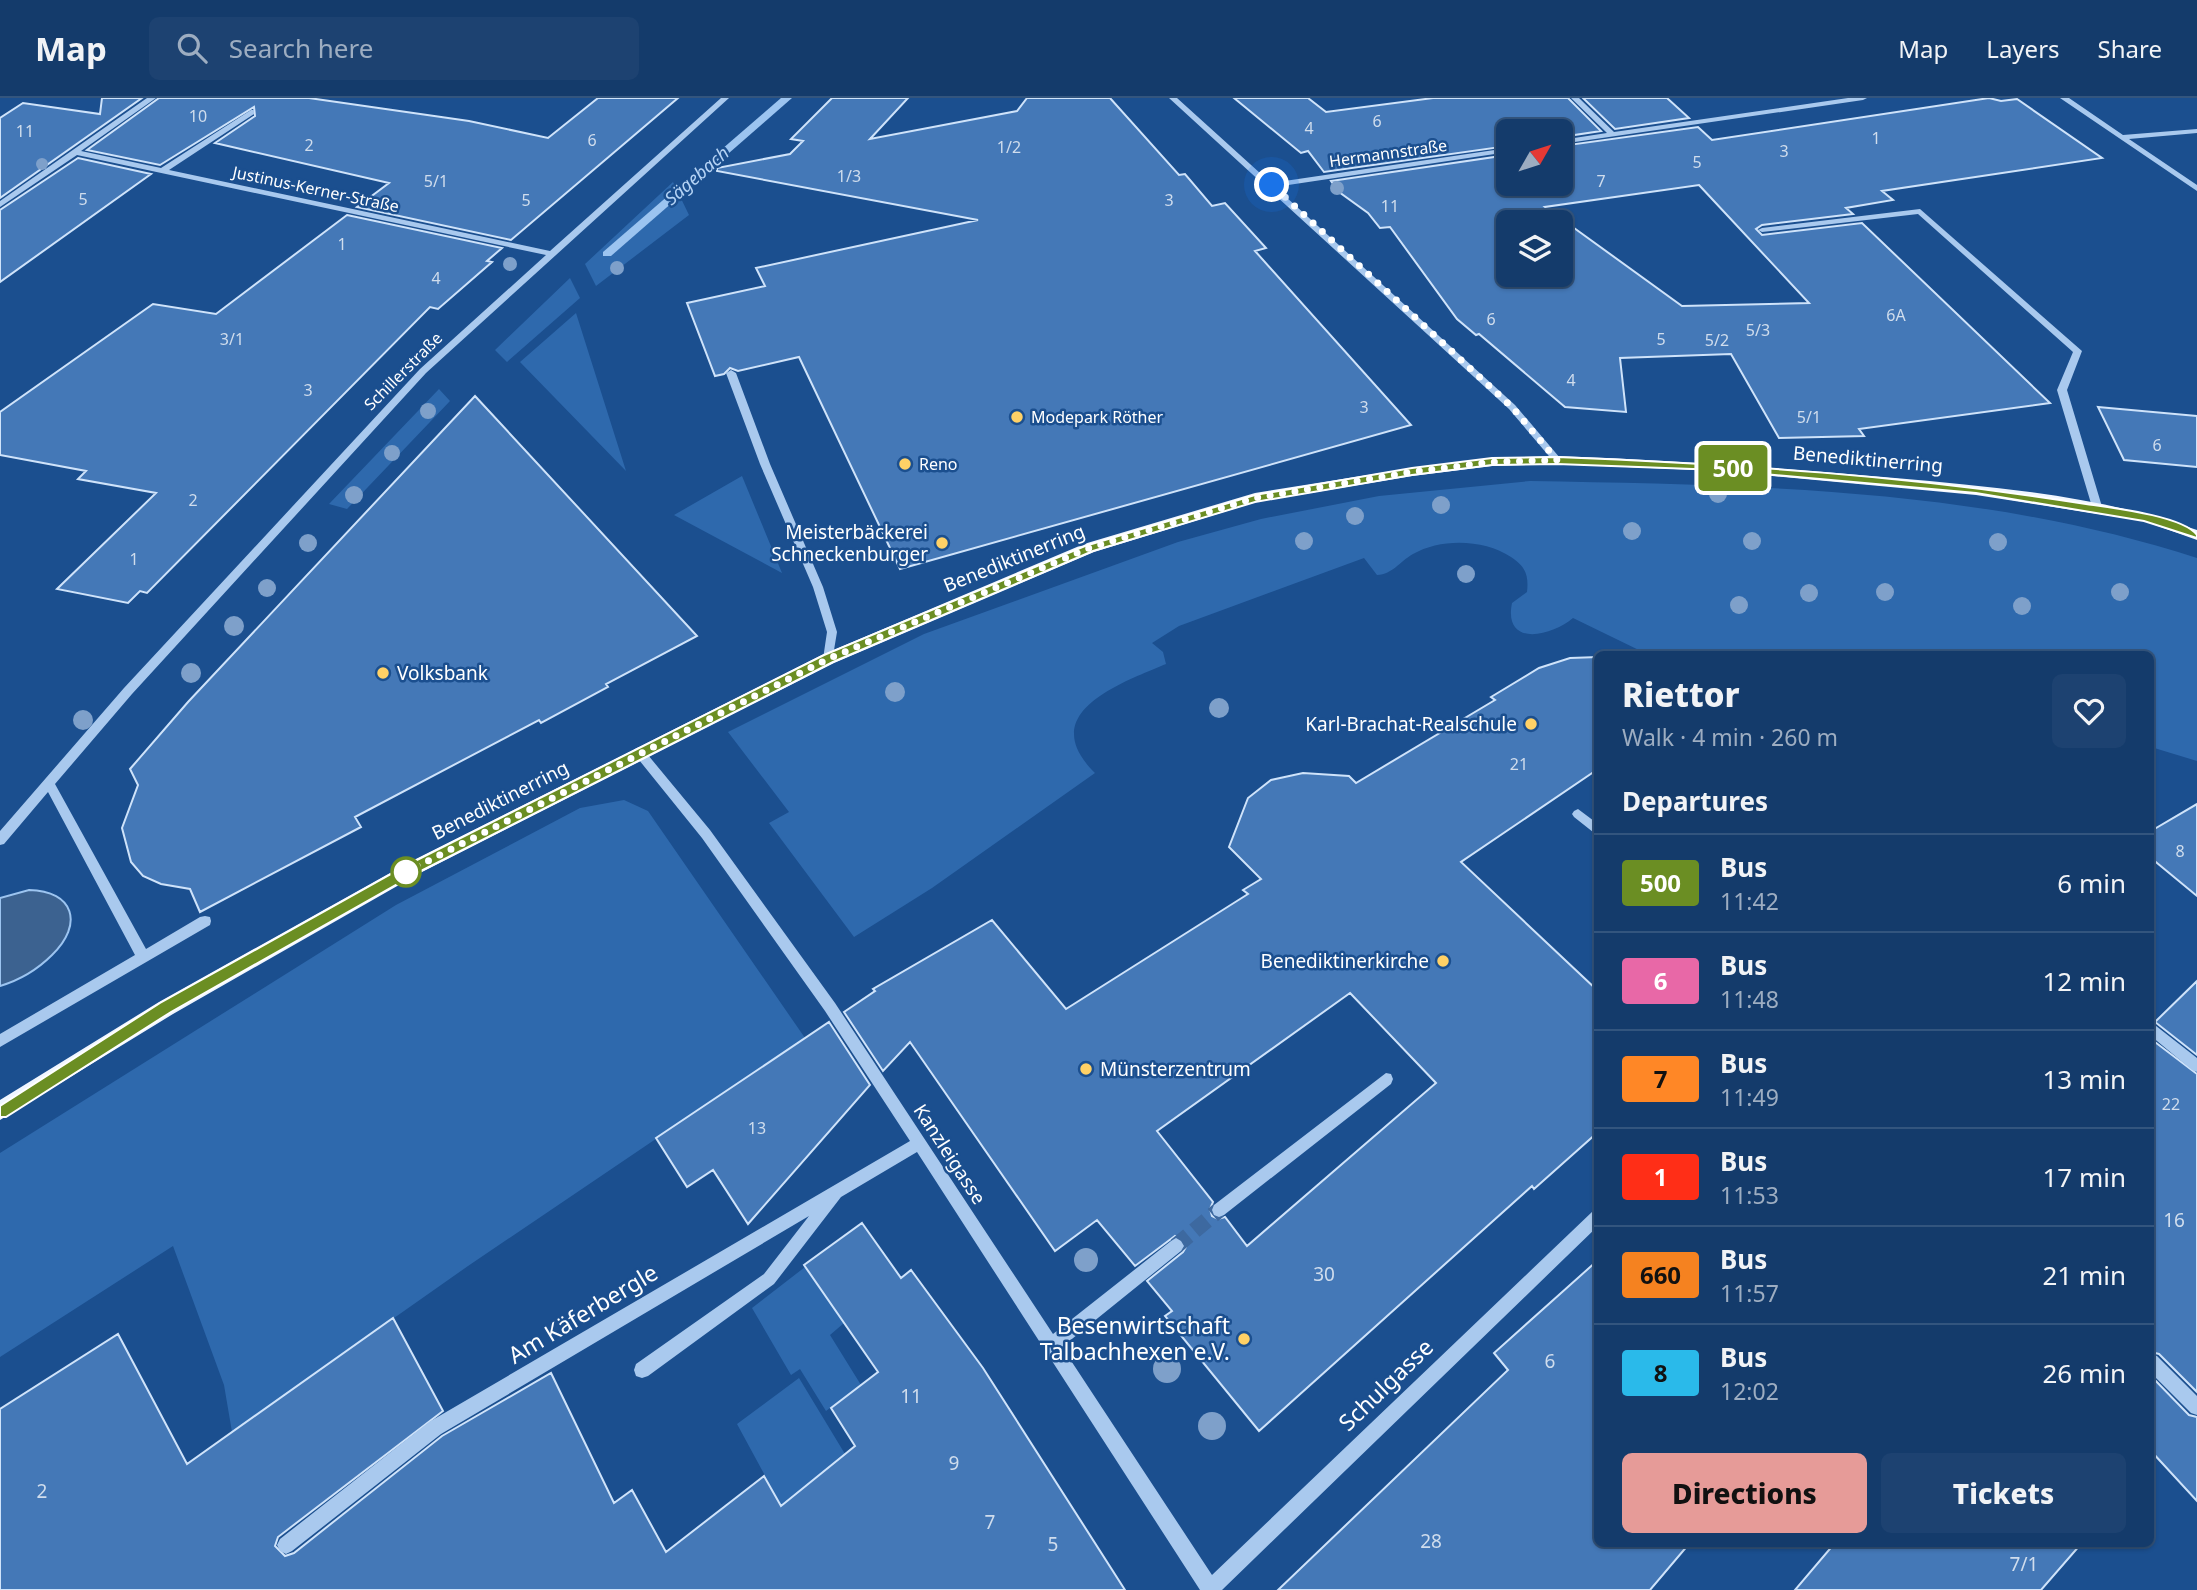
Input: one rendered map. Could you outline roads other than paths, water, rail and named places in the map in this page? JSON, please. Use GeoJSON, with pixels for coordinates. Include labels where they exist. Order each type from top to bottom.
{"type":"FeatureCollection","features":[{"type":"Feature","properties":{"kind":"main road","name":"Benediktinerring"},"geometry":{"type":"LineString","coordinates":[[0,1111],[166,1008],[379,888],[639,752],[828,659],[1089,548],[1255,498],[1412,472],[1492,462],[1557,460],[1720,467],[1976,490],[2146,517],[2197,535]]}},
{"type":"Feature","properties":{"kind":"street"},"geometry":{"type":"LineString","coordinates":[[0,205],[152,98]]}},
{"type":"Feature","properties":{"kind":"street","name":"Schillerstraße"},"geometry":{"type":"LineString","coordinates":[[128,691],[423,371],[725,98]]}},
{"type":"Feature","properties":{"kind":"street"},"geometry":{"type":"LineString","coordinates":[[1173,98],[1272,185],[1512,407],[1557,460]]}},
{"type":"Feature","properties":{"kind":"street"},"geometry":{"type":"LineString","coordinates":[[1575,98],[1612,134]]}},
{"type":"Feature","properties":{"kind":"street"},"geometry":{"type":"LineString","coordinates":[[1573,140],[1863,98]]}},
{"type":"Feature","properties":{"kind":"street"},"geometry":{"type":"LineString","coordinates":[[2064,98],[2125,137],[2197,189]]}},
{"type":"Feature","properties":{"kind":"street"},"geometry":{"type":"LineString","coordinates":[[162,171],[251,112]]}},
{"type":"Feature","properties":{"kind":"street"},"geometry":{"type":"LineString","coordinates":[[2125,137],[2197,131]]}},
{"type":"Feature","properties":{"kind":"street","name":"Justinus-Kerner-Straße"},"geometry":{"type":"LineString","coordinates":[[75,152],[551,254]]}},
{"type":"Feature","properties":{"kind":"street","name":"Hermannstraße"},"geometry":{"type":"LineString","coordinates":[[1272,185],[1496,152]]}},
{"type":"Feature","properties":{"kind":"street"},"geometry":{"type":"LineString","coordinates":[[1762,230],[1920,211],[2078,351],[2062,390],[2098,510]]}},
{"type":"Feature","properties":{"kind":"street"},"geometry":{"type":"LineString","coordinates":[[731,373],[765,464],[818,587],[832,632],[828,659]]}},
{"type":"Feature","properties":{"kind":"street"},"geometry":{"type":"LineString","coordinates":[[0,840],[128,691]]}},
{"type":"Feature","properties":{"kind":"street","name":"Kanzleigasse"},"geometry":{"type":"LineString","coordinates":[[639,752],[706,834],[790,948],[1210,1590]]}},
{"type":"Feature","properties":{"kind":"street"},"geometry":{"type":"LineString","coordinates":[[49,783],[143,957]]}},
{"type":"Feature","properties":{"kind":"street"},"geometry":{"type":"LineString","coordinates":[[1578,814],[1594,828]]}},
{"type":"Feature","properties":{"kind":"street"},"geometry":{"type":"LineString","coordinates":[[0,1041],[205,922]]}},
{"type":"Feature","properties":{"kind":"street"},"geometry":{"type":"LineString","coordinates":[[2154,1030],[2197,1066]]}},
{"type":"Feature","properties":{"kind":"street"},"geometry":{"type":"LineString","coordinates":[[1219,1210],[1386,1079]]}},
{"type":"Feature","properties":{"kind":"street","name":"Am Käferbergle"},"geometry":{"type":"LineString","coordinates":[[286,1545],[435,1428],[918,1144]]}},
{"type":"Feature","properties":{"kind":"street"},"geometry":{"type":"LineString","coordinates":[[642,1370],[769,1279],[839,1189]]}},
{"type":"Feature","properties":{"kind":"street","name":"Schulgasse"},"geometry":{"type":"LineString","coordinates":[[1210,1590],[1594,1220]]}},
{"type":"Feature","properties":{"kind":"street"},"geometry":{"type":"LineString","coordinates":[[1051,1346],[1176,1246]]}},
{"type":"Feature","properties":{"kind":"street"},"geometry":{"type":"LineString","coordinates":[[2154,1365],[2197,1408]]}},
{"type":"Feature","properties":{"kind":"waterway","name":"Sägebach"},"geometry":{"type":"LineString","coordinates":[[607,254],[787,98]]}},
{"type":"Feature","properties":{"kind":"tunnel"},"geometry":{"type":"LineString","coordinates":[[1176,1246],[1219,1210]]}},
{"type":"Feature","properties":{"kind":"place","name":"Modepark Röther"},"geometry":{"type":"Point","coordinates":[1017,417]}},
{"type":"Feature","properties":{"kind":"place","name":"Reno"},"geometry":{"type":"Point","coordinates":[905,464]}},
{"type":"Feature","properties":{"kind":"place","name":"Meisterbäckerei Schneckenburger"},"geometry":{"type":"Point","coordinates":[942,543]}},
{"type":"Feature","properties":{"kind":"place","name":"Volksbank"},"geometry":{"type":"Point","coordinates":[383,673]}},
{"type":"Feature","properties":{"kind":"place","name":"Karl-Brachat-Realschule"},"geometry":{"type":"Point","coordinates":[1531,724]}},
{"type":"Feature","properties":{"kind":"place","name":"Benediktinerkirche"},"geometry":{"type":"Point","coordinates":[1443,961]}},
{"type":"Feature","properties":{"kind":"place","name":"Münsterzentrum"},"geometry":{"type":"Point","coordinates":[1086,1069]}},
{"type":"Feature","properties":{"kind":"place","name":"Besenwirtschaft Talbachhexen e.V."},"geometry":{"type":"Point","coordinates":[1244,1339]}}]}
